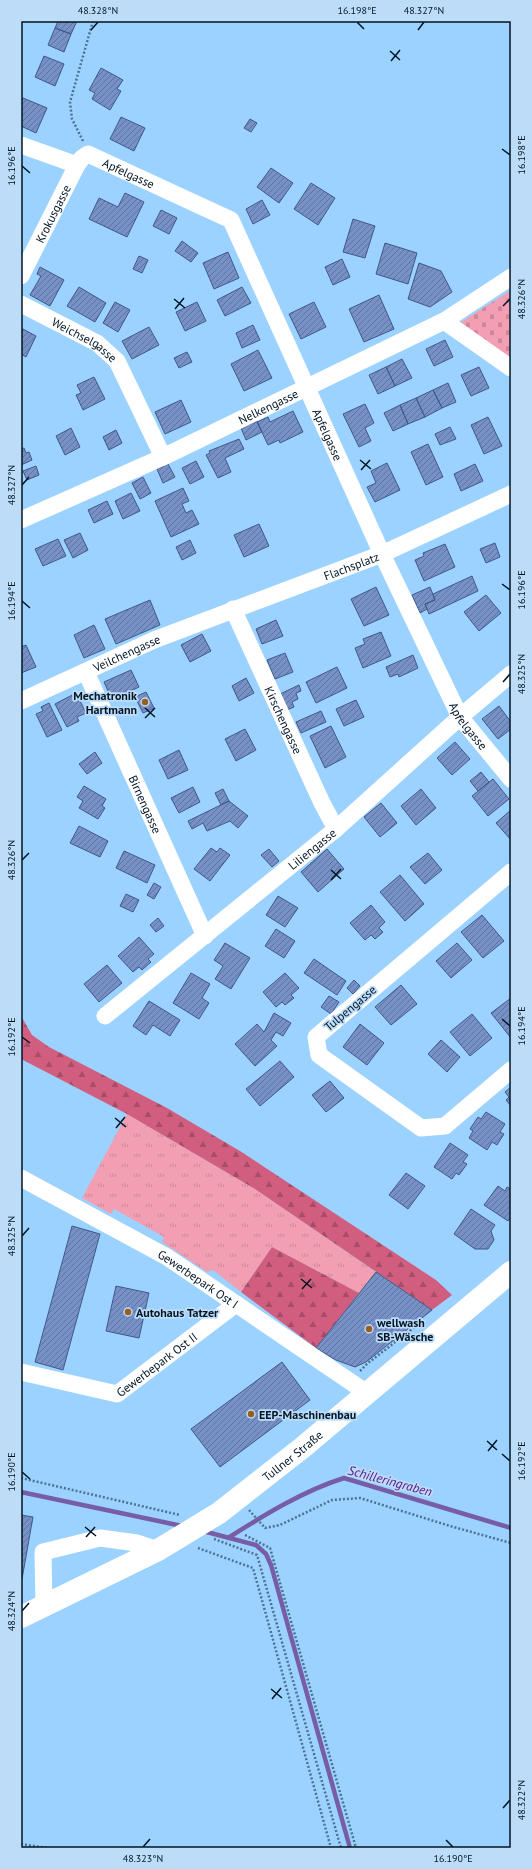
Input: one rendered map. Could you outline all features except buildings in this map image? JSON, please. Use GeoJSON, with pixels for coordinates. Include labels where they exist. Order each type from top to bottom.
{"type":"FeatureCollection","features":[{"type":"Feature","properties":{"kind":"main road","name":"Tullner Straße"},"geometry":{"type":"LineString","coordinates":[[21,1617],[174,1547],[213,1524],[239,1498],[508,1278]]}},
{"type":"Feature","properties":{"kind":"street","name":"Apfelgasse"},"geometry":{"type":"LineString","coordinates":[[21,145],[83,159],[231,220],[305,387],[382,554],[460,717],[511,779]]}},
{"type":"Feature","properties":{"kind":"street","name":"Krokusgasse"},"geometry":{"type":"LineString","coordinates":[[21,276],[83,159]]}},
{"type":"Feature","properties":{"kind":"street","name":"Nelkengasse"},"geometry":{"type":"LineString","coordinates":[[21,520],[163,457],[444,321],[509,278]]}},
{"type":"Feature","properties":{"kind":"street","name":"Weichselgasse"},"geometry":{"type":"LineString","coordinates":[[21,304],[97,343],[117,361],[163,457]]}},
{"type":"Feature","properties":{"kind":"street"},"geometry":{"type":"LineString","coordinates":[[444,321],[511,368]]}},
{"type":"Feature","properties":{"kind":"street","name":"Flachsplatz"},"geometry":{"type":"LineString","coordinates":[[233,609],[382,554],[511,494]]}},
{"type":"Feature","properties":{"kind":"street","name":"Veilchengasse"},"geometry":{"type":"LineString","coordinates":[[21,701],[154,640],[233,609]]}},
{"type":"Feature","properties":{"kind":"street","name":"Kirschengasse"},"geometry":{"type":"LineString","coordinates":[[233,609],[322,804],[336,829]]}},
{"type":"Feature","properties":{"kind":"street","name":"Birnengasse"},"geometry":{"type":"LineString","coordinates":[[86,672],[205,936]]}},
{"type":"Feature","properties":{"kind":"street","name":"Liliengasse"},"geometry":{"type":"LineString","coordinates":[[105,1016],[336,829],[460,717],[511,674]]}},
{"type":"Feature","properties":{"kind":"street","name":"Tulpengasse"},"geometry":{"type":"LineString","coordinates":[[511,872],[316,1037],[319,1055],[421,1128],[445,1126],[511,1070]]}},
{"type":"Feature","properties":{"kind":"street","name":"Gewerbepark Ost I"},"geometry":{"type":"LineString","coordinates":[[21,1178],[167,1257],[367,1393]]}},
{"type":"Feature","properties":{"kind":"street","name":"Gewerbepark Ost II"},"geometry":{"type":"LineString","coordinates":[[21,1372],[117,1394],[236,1304]]}},
{"type":"Feature","properties":{"kind":"street"},"geometry":{"type":"LineString","coordinates":[[44,1607],[43,1552],[100,1538],[174,1547]]}},
{"type":"Feature","properties":{"kind":"path"},"geometry":{"type":"LineString","coordinates":[[83,159],[72,118],[70,102],[93,21]]}},
{"type":"Feature","properties":{"kind":"path"},"geometry":{"type":"LineString","coordinates":[[21,1478],[213,1524],[257,1554],[341,1848]]}},
{"type":"Feature","properties":{"kind":"path"},"geometry":{"type":"LineString","coordinates":[[239,1498],[264,1528],[280,1525],[332,1500],[360,1498],[511,1543]]}},
{"type":"Feature","properties":{"kind":"path"},"geometry":{"type":"LineString","coordinates":[[245,1536],[270,1548],[356,1848]]}},
{"type":"Feature","properties":{"kind":"path"},"geometry":{"type":"LineString","coordinates":[[174,1547],[199,1548],[253,1568],[331,1848]]}},
{"type":"Feature","properties":{"kind":"path"},"geometry":{"type":"LineString","coordinates":[[21,1844],[47,1848]]}},
{"type":"Feature","properties":{"kind":"green space"},"geometry":{"type":"Polygon","coordinates":[[[511,290],[511,364],[458,324],[511,290]]]}},
{"type":"Feature","properties":{"kind":"green space"},"geometry":{"type":"Polygon","coordinates":[[[21,1016],[32,1035],[49,1047],[167,1108],[240,1151],[436,1280],[452,1295],[432,1310],[255,1189],[127,1114],[21,1059],[21,1016]]]}},
{"type":"Feature","properties":{"kind":"green space"},"geometry":{"type":"Polygon","coordinates":[[[127,1114],[255,1189],[376,1272],[359,1293],[272,1247],[241,1292],[213,1270],[207,1272],[162,1242],[164,1237],[114,1209],[111,1214],[82,1198],[127,1114]]]}},
{"type":"Feature","properties":{"kind":"green space"},"geometry":{"type":"Polygon","coordinates":[[[272,1247],[359,1293],[316,1348],[241,1292],[272,1247]]]}},
{"type":"Feature","properties":{"kind":"waterway","name":"Schilleringraben"},"geometry":{"type":"LineString","coordinates":[[228,1538],[270,1512],[329,1483],[344,1478],[511,1528]]}},
{"type":"Feature","properties":{"kind":"waterway"},"geometry":{"type":"LineString","coordinates":[[21,1492],[182,1526]]}},
{"type":"Feature","properties":{"kind":"waterway"},"geometry":{"type":"LineString","coordinates":[[203,1531],[256,1545],[266,1554],[271,1565],[350,1848]]}},
{"type":"Feature","properties":{"kind":"place","name":"Mechatronik Hartmann"},"geometry":{"type":"Point","coordinates":[145,702]}},
{"type":"Feature","properties":{"kind":"place","name":"Autohaus Tatzer"},"geometry":{"type":"Point","coordinates":[128,1312]}},
{"type":"Feature","properties":{"kind":"place","name":"wellwash SB-Wäsche"},"geometry":{"type":"Point","coordinates":[369,1329]}},
{"type":"Feature","properties":{"kind":"place","name":"EEP-Maschinenbau"},"geometry":{"type":"Point","coordinates":[251,1414]}}]}
